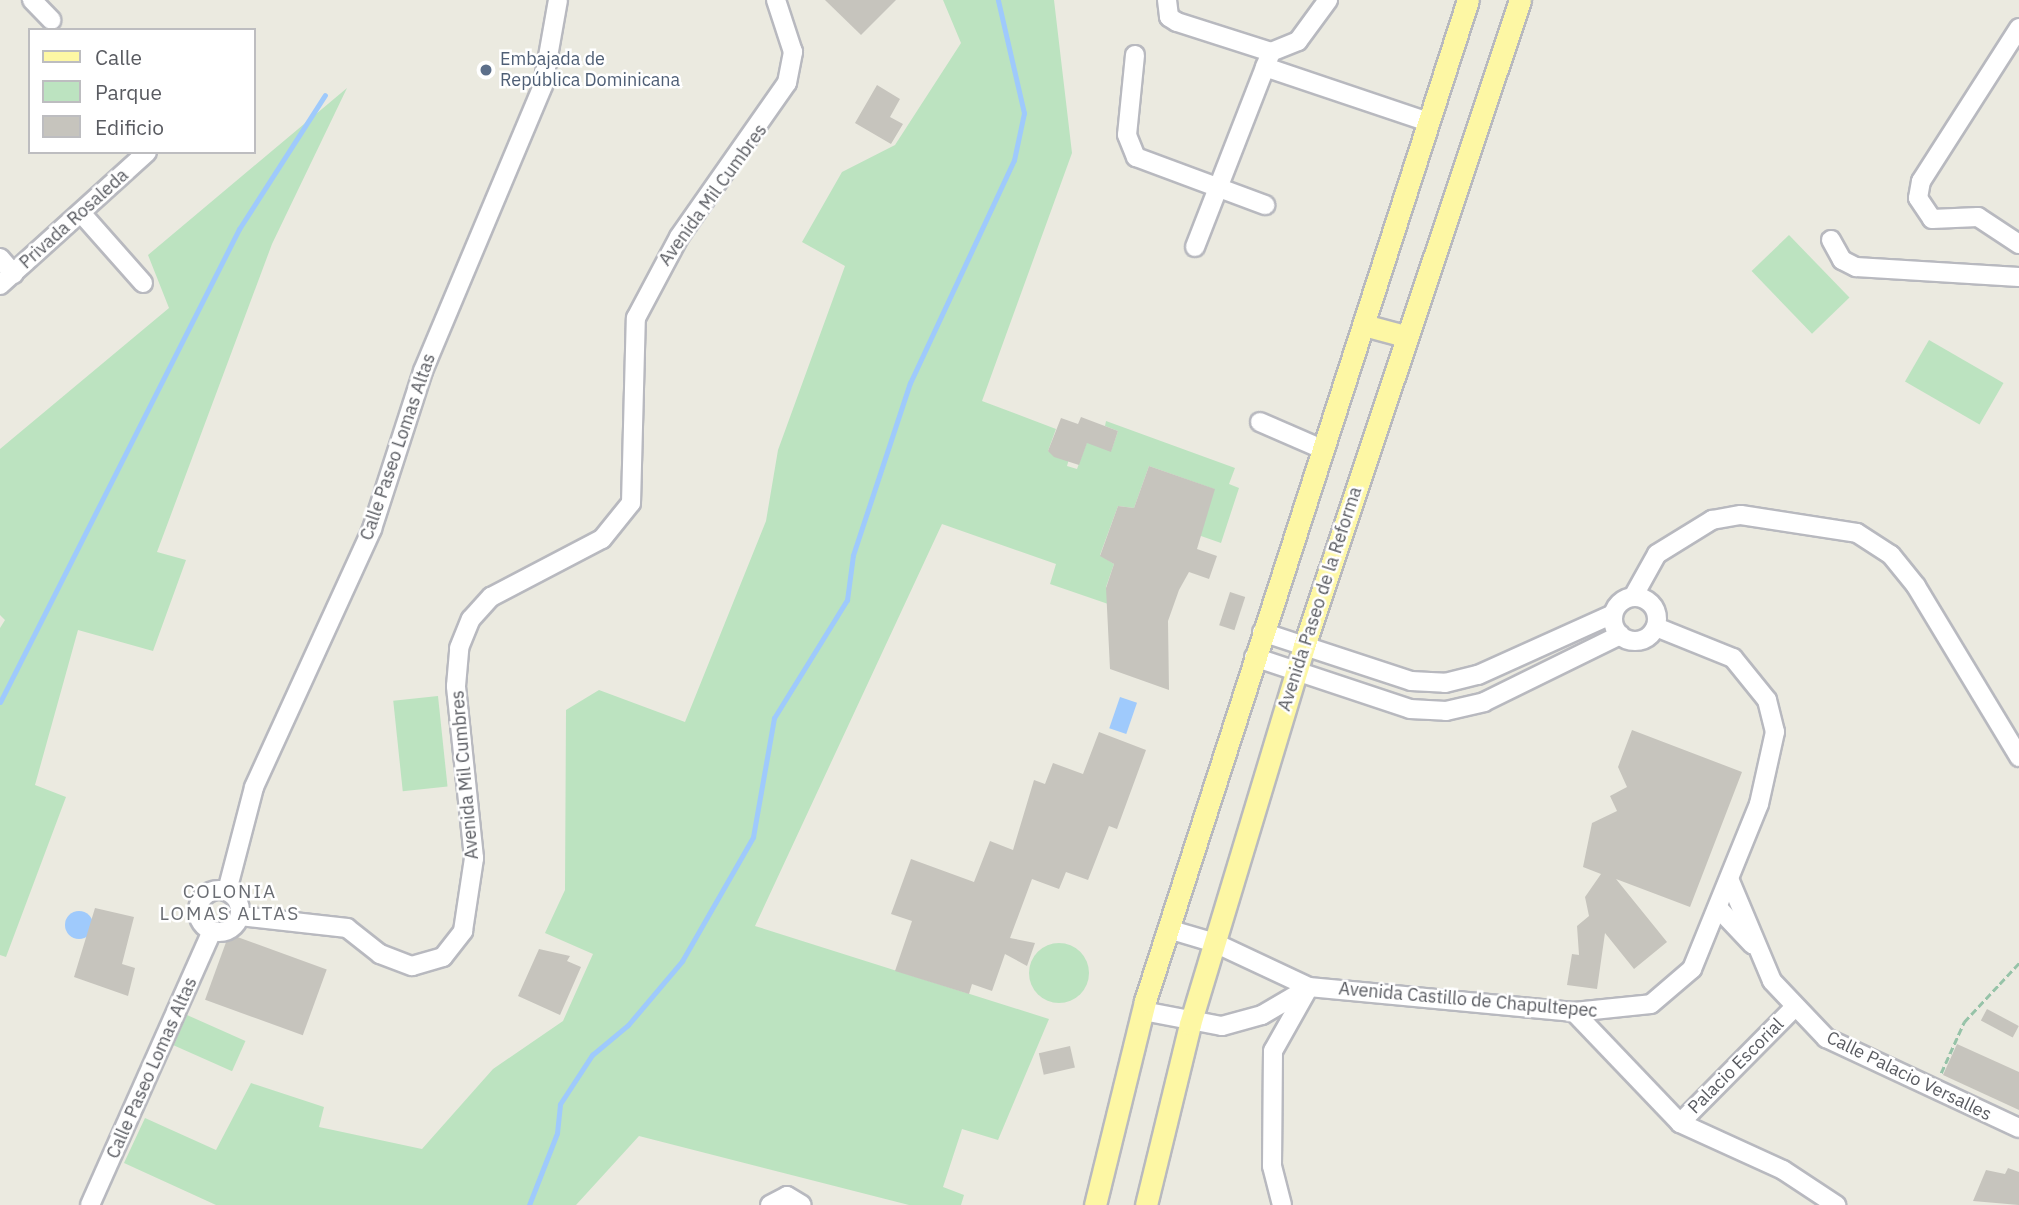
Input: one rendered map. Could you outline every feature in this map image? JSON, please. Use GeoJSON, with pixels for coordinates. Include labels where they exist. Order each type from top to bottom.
{"type":"FeatureCollection","features":[{"type":"Feature","properties":{"kind":"main road"},"geometry":{"type":"LineString","coordinates":[[1095,1205],[1143,1011],[1168,929],[1468,0]]}},
{"type":"Feature","properties":{"kind":"main road","name":"Avenida Paseo de la Reforma"},"geometry":{"type":"LineString","coordinates":[[1146,1205],[1190,1024],[1296,671],[1405,336],[1520,0]]}},
{"type":"Feature","properties":{"kind":"main road"},"geometry":{"type":"LineString","coordinates":[[1364,325],[1405,336]]}},
{"type":"Feature","properties":{"kind":"street"},"geometry":{"type":"LineString","coordinates":[[32,0],[51,20]]}},
{"type":"Feature","properties":{"kind":"street","name":"Calle Paseo Lomas Altas"},"geometry":{"type":"LineString","coordinates":[[227,891],[254,787],[372,529],[423,371],[543,85],[558,0]]}},
{"type":"Feature","properties":{"kind":"street","name":"Avenida Mil Cumbres"},"geometry":{"type":"LineString","coordinates":[[240,916],[347,928],[380,954],[412,966],[443,957],[459,938],[474,886],[456,686],[459,648],[471,619],[491,597],[602,539],[631,503],[636,318],[679,237],[787,83],[793,52],[776,0]]}},
{"type":"Feature","properties":{"kind":"street"},"geometry":{"type":"LineString","coordinates":[[1167,0],[1169,17],[1177,22],[1428,122]]}},
{"type":"Feature","properties":{"kind":"street"},"geometry":{"type":"LineString","coordinates":[[1195,247],[1268,60],[1298,41],[1328,0]]}},
{"type":"Feature","properties":{"kind":"street"},"geometry":{"type":"LineString","coordinates":[[2019,28],[1921,181],[1918,198],[1932,219],[1979,218],[2019,244]]}},
{"type":"Feature","properties":{"kind":"street"},"geometry":{"type":"LineString","coordinates":[[1135,55],[1129,147],[1146,163],[1265,205]]}},
{"type":"Feature","properties":{"kind":"street","name":"Privada Rosaleda"},"geometry":{"type":"LineString","coordinates":[[7,280],[145,154]]}},
{"type":"Feature","properties":{"kind":"street"},"geometry":{"type":"LineString","coordinates":[[82,214],[143,283]]}},
{"type":"Feature","properties":{"kind":"street"},"geometry":{"type":"LineString","coordinates":[[1831,240],[1837,254],[1856,267],[2019,277]]}},
{"type":"Feature","properties":{"kind":"street"},"geometry":{"type":"LineString","coordinates":[[0,258],[7,280]]}},
{"type":"Feature","properties":{"kind":"street"},"geometry":{"type":"LineString","coordinates":[[1260,422],[1322,449]]}},
{"type":"Feature","properties":{"kind":"street"},"geometry":{"type":"LineString","coordinates":[[1262,632],[1411,681],[1445,683],[1478,675],[1613,614],[1633,597],[1657,554],[1712,520],[1741,515],[1857,533],[1891,555],[1916,586],[2019,757]]}},
{"type":"Feature","properties":{"kind":"street"},"geometry":{"type":"LineString","coordinates":[[1254,657],[1410,709],[1446,711],[1484,702],[1620,635],[1642,640],[1656,627],[1655,609],[1633,597]]}},
{"type":"Feature","properties":{"kind":"street"},"geometry":{"type":"LineString","coordinates":[[1613,614],[1620,635]]}},
{"type":"Feature","properties":{"kind":"street","name":"Avenida Castillo de Chapultepec"},"geometry":{"type":"LineString","coordinates":[[1168,929],[1215,943],[1309,987],[1574,1012],[1624,1012],[1675,988],[1692,969],[1730,881],[1771,768],[1775,732],[1767,700],[1734,657],[1656,627]]}},
{"type":"Feature","properties":{"kind":"street","name":"Calle Palacio Versalles"},"geometry":{"type":"LineString","coordinates":[[1730,881],[1757,949],[1793,1009],[1826,1038],[2019,1128]]}},
{"type":"Feature","properties":{"kind":"street"},"geometry":{"type":"LineString","coordinates":[[227,891],[237,898],[240,916],[230,930],[212,931],[200,920],[199,904],[210,892],[227,891]]}},
{"type":"Feature","properties":{"kind":"street","name":"Calle Palacio Versalles"},"geometry":{"type":"LineString","coordinates":[[1718,908],[1757,949]]}},
{"type":"Feature","properties":{"kind":"street","name":"Calle Paseo Lomas Altas"},"geometry":{"type":"LineString","coordinates":[[90,1205],[212,931]]}},
{"type":"Feature","properties":{"kind":"street"},"geometry":{"type":"LineString","coordinates":[[1143,1011],[1190,1024],[1250,1019],[1309,987]]}},
{"type":"Feature","properties":{"kind":"street"},"geometry":{"type":"LineString","coordinates":[[1282,1205],[1272,1166],[1273,1051],[1309,987]]}},
{"type":"Feature","properties":{"kind":"street","name":"Palacio Escorial"},"geometry":{"type":"LineString","coordinates":[[1679,1123],[1793,1009]]}},
{"type":"Feature","properties":{"kind":"street"},"geometry":{"type":"LineString","coordinates":[[1574,1012],[1679,1123],[1783,1170],[1836,1205]]}},
{"type":"Feature","properties":{"kind":"street"},"geometry":{"type":"LineString","coordinates":[[770,1205],[787,1196],[802,1205]]}},
{"type":"Feature","properties":{"kind":"path"},"geometry":{"type":"LineString","coordinates":[[1933,1090],[1964,1022],[2019,963]]}},
{"type":"Feature","properties":{"kind":"green space"},"geometry":{"type":"Polygon","coordinates":[[[943,0],[1054,0],[1072,153],[982,401],[1056,429],[1048,451],[1069,459],[1067,466],[1077,469],[1090,434],[1111,451],[1118,431],[1105,426],[1106,421],[1235,468],[1229,484],[1239,488],[1221,543],[1201,536],[1200,529],[1214,489],[1149,466],[1134,508],[1118,506],[1100,555],[1114,564],[1106,587],[1114,606],[1050,584],[1056,564],[942,524],[755,926],[1049,1019],[998,1140],[962,1129],[943,1187],[964,1195],[961,1205],[909,1205],[639,1136],[576,1205],[216,1205],[124,1163],[145,1118],[216,1150],[251,1083],[324,1107],[319,1127],[422,1149],[493,1069],[563,1021],[593,954],[545,933],[565,890],[566,710],[599,690],[685,722],[766,521],[778,450],[845,266],[802,242],[842,172],[895,145],[961,43],[943,0]]]}},
{"type":"Feature","properties":{"kind":"green space"},"geometry":{"type":"Polygon","coordinates":[[[347,88],[272,244],[157,552],[186,560],[153,651],[78,630],[35,785],[66,797],[6,957],[0,955],[0,628],[5,620],[0,615],[0,449],[169,308],[148,255],[347,88]]]}},
{"type":"Feature","properties":{"kind":"green space"},"geometry":{"type":"Polygon","coordinates":[[[1789,235],[1849,298],[1812,334],[1752,271],[1789,235]]]}},
{"type":"Feature","properties":{"kind":"green space"},"geometry":{"type":"Polygon","coordinates":[[[1929,340],[2003,383],[1979,425],[1905,382],[1929,340]]]}},
{"type":"Feature","properties":{"kind":"green space"},"geometry":{"type":"Polygon","coordinates":[[[438,696],[448,787],[403,791],[393,701],[438,696]]]}},
{"type":"Feature","properties":{"kind":"green space"},"geometry":{"type":"Polygon","coordinates":[[[1059,943],[1080,952],[1089,973],[1080,994],[1059,1003],[1038,994],[1029,973],[1038,952],[1059,943]]]}},
{"type":"Feature","properties":{"kind":"green space"},"geometry":{"type":"Polygon","coordinates":[[[187,1015],[245,1041],[232,1071],[174,1045],[187,1015]]]}},
{"type":"Feature","properties":{"kind":"water"},"geometry":{"type":"Polygon","coordinates":[[[1120,697],[1137,703],[1126,734],[1109,728],[1120,697]]]}},
{"type":"Feature","properties":{"kind":"water"},"geometry":{"type":"Polygon","coordinates":[[[79,911],[89,915],[93,925],[89,935],[79,939],[69,935],[65,925],[69,915],[79,911]]]}},
{"type":"Feature","properties":{"kind":"building"},"geometry":{"type":"Polygon","coordinates":[[[825,0],[896,0],[861,35],[825,0]]]}},
{"type":"Feature","properties":{"kind":"building"},"geometry":{"type":"Polygon","coordinates":[[[877,85],[900,99],[890,117],[903,124],[891,144],[855,123],[877,85]]]}},
{"type":"Feature","properties":{"kind":"building"},"geometry":{"type":"Polygon","coordinates":[[[1081,417],[1118,431],[1111,452],[1087,443],[1079,465],[1054,457],[1048,451],[1061,418],[1078,424],[1081,417]]]}},
{"type":"Feature","properties":{"kind":"building"},"geometry":{"type":"Polygon","coordinates":[[[1149,466],[1215,489],[1197,549],[1217,556],[1209,579],[1189,572],[1179,590],[1168,621],[1169,690],[1110,669],[1106,588],[1114,564],[1100,556],[1118,506],[1134,508],[1149,466]]]}},
{"type":"Feature","properties":{"kind":"building"},"geometry":{"type":"Polygon","coordinates":[[[1230,592],[1245,597],[1234,630],[1219,625],[1230,592]]]}},
{"type":"Feature","properties":{"kind":"building"},"geometry":{"type":"Polygon","coordinates":[[[1632,730],[1742,772],[1690,907],[1616,879],[1667,942],[1634,969],[1605,933],[1597,989],[1567,985],[1572,954],[1579,955],[1577,926],[1589,916],[1585,897],[1601,874],[1583,867],[1592,823],[1617,811],[1610,796],[1627,787],[1618,767],[1632,730]]]}},
{"type":"Feature","properties":{"kind":"building"},"geometry":{"type":"Polygon","coordinates":[[[1099,732],[1146,750],[1117,829],[1109,826],[1088,880],[1066,872],[1059,889],[1032,879],[1010,938],[1035,943],[1027,966],[1005,954],[992,991],[972,984],[969,994],[895,971],[912,921],[891,914],[911,859],[974,882],[990,841],[1013,850],[1034,780],[1045,784],[1053,763],[1083,774],[1099,732]]]}},
{"type":"Feature","properties":{"kind":"building"},"geometry":{"type":"Polygon","coordinates":[[[95,908],[134,917],[122,964],[135,968],[128,996],[74,977],[95,908]]]}},
{"type":"Feature","properties":{"kind":"building"},"geometry":{"type":"Polygon","coordinates":[[[229,934],[327,970],[303,1035],[205,1000],[229,934]]]}},
{"type":"Feature","properties":{"kind":"building"},"geometry":{"type":"Polygon","coordinates":[[[539,949],[570,956],[567,961],[581,967],[560,1015],[518,996],[539,949]]]}},
{"type":"Feature","properties":{"kind":"building"},"geometry":{"type":"Polygon","coordinates":[[[1987,1009],[2019,1026],[2013,1037],[1981,1020],[1987,1009]]]}},
{"type":"Feature","properties":{"kind":"building"},"geometry":{"type":"Polygon","coordinates":[[[1957,1044],[2019,1072],[2019,1110],[1943,1075],[1957,1044]]]}},
{"type":"Feature","properties":{"kind":"building"},"geometry":{"type":"Polygon","coordinates":[[[1070,1046],[1075,1067],[1044,1075],[1039,1053],[1070,1046]]]}},
{"type":"Feature","properties":{"kind":"building"},"geometry":{"type":"Polygon","coordinates":[[[2008,1168],[2019,1172],[2019,1205],[1973,1201],[1986,1170],[2005,1174],[2008,1168]]]}},
{"type":"Feature","properties":{"kind":"waterway"},"geometry":{"type":"LineString","coordinates":[[529,1205],[557,1133],[560,1104],[592,1055],[628,1025],[682,961],[753,837],[774,718],[847,600],[853,555],[910,383],[1014,160],[1024,113],[998,0]]}},
{"type":"Feature","properties":{"kind":"waterway"},"geometry":{"type":"LineString","coordinates":[[0,702],[239,229],[325,95]]}},
{"type":"Feature","properties":{"kind":"place","name":"Embajada de República Dominicana"},"geometry":{"type":"Point","coordinates":[486,70]}},
{"type":"Feature","properties":{"kind":"district","name":"COLONIA LOMAS ALTAS"},"geometry":{"type":"Point","coordinates":[230,903]}}]}
